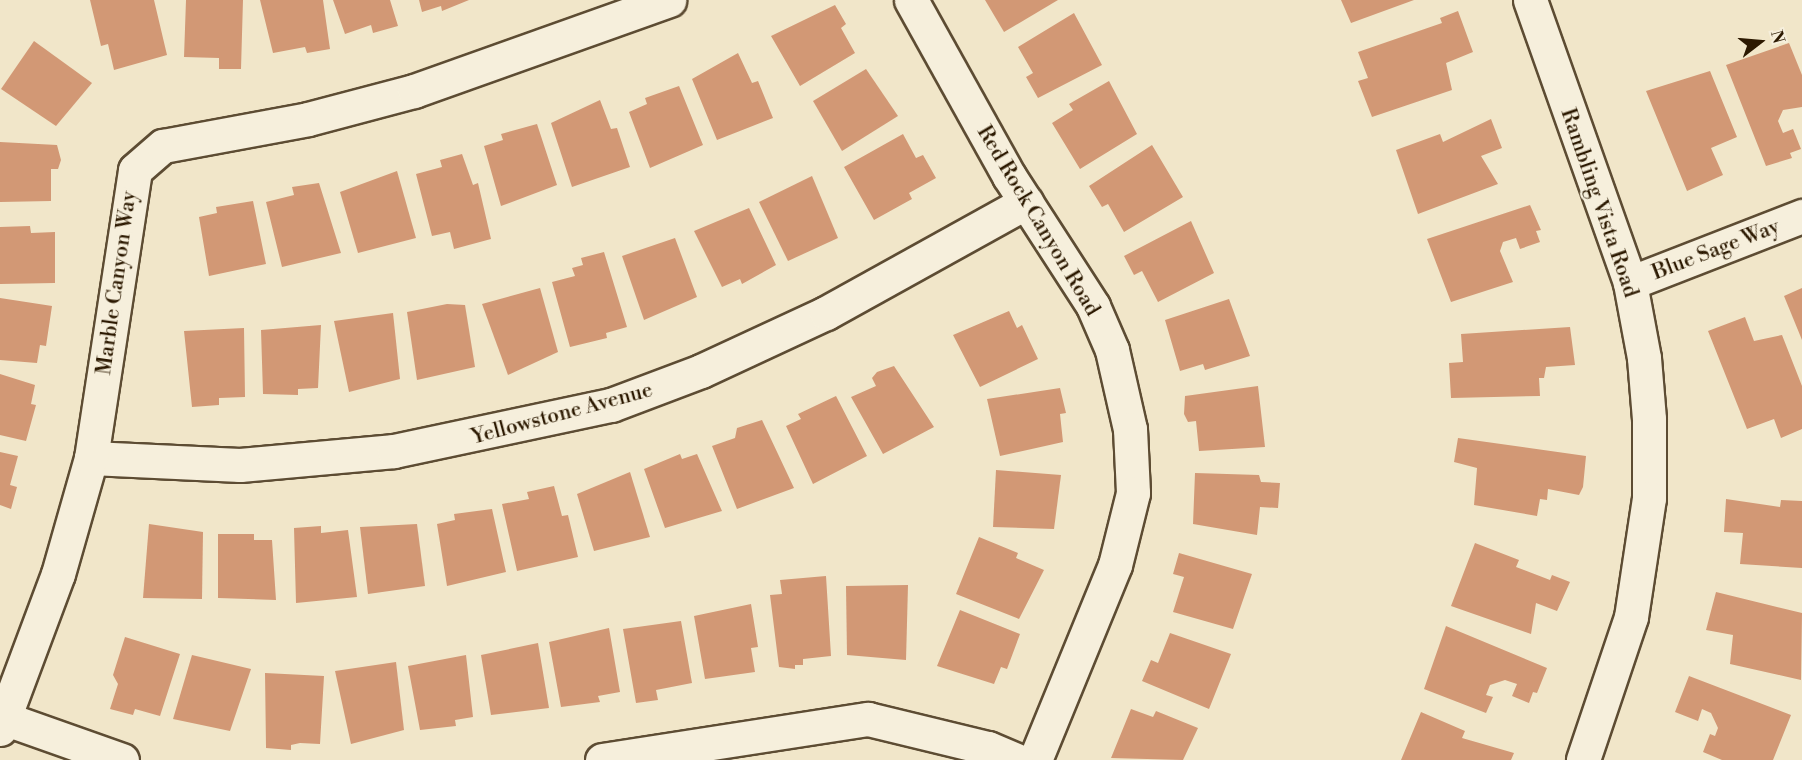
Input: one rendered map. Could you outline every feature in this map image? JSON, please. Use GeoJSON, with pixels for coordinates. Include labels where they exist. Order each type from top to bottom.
{"type":"FeatureCollection","features":[{"type":"Feature","properties":{"kind":"street","name":"Marble Canyon Way"},"geometry":{"type":"LineString","coordinates":[[3,724],[58,574],[91,458],[129,188],[135,170],[163,146],[308,119],[403,94],[546,47],[669,0]]}},
{"type":"Feature","properties":{"kind":"street","name":"Red Rock Canyon Road"},"geometry":{"type":"LineString","coordinates":[[911,0],[1026,202],[1093,306],[1112,351],[1130,429],[1133,493],[1115,565],[1035,760]]}},
{"type":"Feature","properties":{"kind":"street","name":"Rambling Vista Road"},"geometry":{"type":"LineString","coordinates":[[1530,0],[1630,283],[1645,368],[1649,498],[1627,639],[1583,760]]}},
{"type":"Feature","properties":{"kind":"street","name":"Yellowstone Avenue"},"geometry":{"type":"LineString","coordinates":[[91,458],[240,465],[394,452],[610,405],[701,371],[826,313],[1026,202]]}},
{"type":"Feature","properties":{"kind":"street","name":"Blue Sage Way"},"geometry":{"type":"LineString","coordinates":[[1630,283],[1802,216]]}},
{"type":"Feature","properties":{"kind":"street"},"geometry":{"type":"LineString","coordinates":[[602,760],[868,719],[977,745],[1016,760]]}},
{"type":"Feature","properties":{"kind":"street"},"geometry":{"type":"LineString","coordinates":[[3,724],[122,760]]}},
{"type":"Feature","properties":{"kind":"building"},"geometry":{"type":"Polygon","coordinates":[[[90,0],[154,0],[167,55],[114,70],[108,44],[101,46],[90,0]]]}},
{"type":"Feature","properties":{"kind":"building"},"geometry":{"type":"Polygon","coordinates":[[[186,0],[243,0],[241,69],[219,69],[219,58],[184,57],[186,0]]]}},
{"type":"Feature","properties":{"kind":"building"},"geometry":{"type":"Polygon","coordinates":[[[260,0],[323,0],[330,49],[307,53],[305,47],[273,53],[260,0]]]}},
{"type":"Feature","properties":{"kind":"building"},"geometry":{"type":"Polygon","coordinates":[[[333,0],[390,0],[398,26],[373,33],[371,25],[345,34],[333,0]]]}},
{"type":"Feature","properties":{"kind":"building"},"geometry":{"type":"Polygon","coordinates":[[[419,0],[469,0],[442,11],[441,6],[422,12],[419,0]]]}},
{"type":"Feature","properties":{"kind":"building"},"geometry":{"type":"Polygon","coordinates":[[[985,0],[1058,0],[1004,32],[985,0]]]}},
{"type":"Feature","properties":{"kind":"building"},"geometry":{"type":"Polygon","coordinates":[[[1341,0],[1414,0],[1351,23],[1341,0]]]}},
{"type":"Feature","properties":{"kind":"building"},"geometry":{"type":"Polygon","coordinates":[[[835,5],[846,24],[841,28],[855,53],[800,86],[771,36],[835,5]]]}},
{"type":"Feature","properties":{"kind":"building"},"geometry":{"type":"Polygon","coordinates":[[[1458,11],[1473,52],[1446,63],[1452,90],[1372,117],[1358,81],[1368,78],[1358,52],[1442,23],[1440,18],[1458,11]]]}},
{"type":"Feature","properties":{"kind":"building"},"geometry":{"type":"Polygon","coordinates":[[[1074,13],[1102,65],[1038,98],[1026,77],[1033,73],[1018,47],[1074,13]]]}},
{"type":"Feature","properties":{"kind":"building"},"geometry":{"type":"Polygon","coordinates":[[[34,41],[92,83],[56,126],[1,89],[34,41]]]}},
{"type":"Feature","properties":{"kind":"building"},"geometry":{"type":"Polygon","coordinates":[[[1789,43],[1802,75],[1802,107],[1783,110],[1778,121],[1783,133],[1793,129],[1801,149],[1790,153],[1792,158],[1766,166],[1726,65],[1789,43]]]}},
{"type":"Feature","properties":{"kind":"building"},"geometry":{"type":"Polygon","coordinates":[[[738,53],[752,83],[758,81],[773,118],[717,140],[692,79],[738,53]]]}},
{"type":"Feature","properties":{"kind":"building"},"geometry":{"type":"Polygon","coordinates":[[[866,69],[898,116],[842,151],[813,101],[866,69]]]}},
{"type":"Feature","properties":{"kind":"building"},"geometry":{"type":"Polygon","coordinates":[[[1710,71],[1737,137],[1711,148],[1723,175],[1687,191],[1646,91],[1710,71]]]}},
{"type":"Feature","properties":{"kind":"building"},"geometry":{"type":"Polygon","coordinates":[[[1109,81],[1137,134],[1080,169],[1052,123],[1073,110],[1069,104],[1109,81]]]}},
{"type":"Feature","properties":{"kind":"building"},"geometry":{"type":"Polygon","coordinates":[[[679,86],[703,145],[650,168],[629,112],[647,104],[645,98],[679,86]]]}},
{"type":"Feature","properties":{"kind":"building"},"geometry":{"type":"Polygon","coordinates":[[[600,100],[611,129],[617,128],[630,167],[572,187],[551,123],[600,100]]]}},
{"type":"Feature","properties":{"kind":"building"},"geometry":{"type":"Polygon","coordinates":[[[1491,119],[1502,148],[1481,156],[1498,184],[1418,214],[1396,150],[1440,134],[1443,142],[1491,119]]]}},
{"type":"Feature","properties":{"kind":"building"},"geometry":{"type":"Polygon","coordinates":[[[537,124],[557,185],[501,206],[484,146],[503,140],[501,134],[537,124]]]}},
{"type":"Feature","properties":{"kind":"building"},"geometry":{"type":"Polygon","coordinates":[[[903,134],[916,158],[923,155],[936,178],[909,193],[912,199],[874,220],[844,167],[903,134]]]}},
{"type":"Feature","properties":{"kind":"building"},"geometry":{"type":"Polygon","coordinates":[[[0,142],[57,145],[61,160],[58,169],[51,169],[51,201],[0,202],[0,142]]]}},
{"type":"Feature","properties":{"kind":"building"},"geometry":{"type":"Polygon","coordinates":[[[1152,145],[1183,197],[1124,232],[1108,204],[1102,207],[1089,186],[1152,145]]]}},
{"type":"Feature","properties":{"kind":"building"},"geometry":{"type":"Polygon","coordinates":[[[462,154],[473,185],[478,183],[491,239],[454,249],[450,232],[432,236],[416,174],[442,167],[440,160],[462,154]]]}},
{"type":"Feature","properties":{"kind":"building"},"geometry":{"type":"Polygon","coordinates":[[[397,171],[416,238],[358,253],[340,192],[397,171]]]}},
{"type":"Feature","properties":{"kind":"building"},"geometry":{"type":"Polygon","coordinates":[[[812,176],[838,238],[788,261],[759,202],[812,176]]]}},
{"type":"Feature","properties":{"kind":"building"},"geometry":{"type":"Polygon","coordinates":[[[319,183],[341,253],[282,267],[266,202],[294,195],[292,187],[319,183]]]}},
{"type":"Feature","properties":{"kind":"building"},"geometry":{"type":"Polygon","coordinates":[[[253,201],[266,264],[209,276],[199,217],[217,213],[216,207],[253,201]]]}},
{"type":"Feature","properties":{"kind":"building"},"geometry":{"type":"Polygon","coordinates":[[[1530,205],[1541,230],[1536,231],[1540,242],[1520,249],[1516,238],[1503,242],[1500,251],[1513,282],[1451,302],[1427,239],[1530,205]]]}},
{"type":"Feature","properties":{"kind":"building"},"geometry":{"type":"Polygon","coordinates":[[[749,208],[776,265],[742,284],[740,279],[722,287],[694,231],[749,208]]]}},
{"type":"Feature","properties":{"kind":"building"},"geometry":{"type":"Polygon","coordinates":[[[1191,221],[1214,273],[1158,302],[1142,271],[1134,275],[1124,256],[1191,221]]]}},
{"type":"Feature","properties":{"kind":"building"},"geometry":{"type":"Polygon","coordinates":[[[30,226],[31,233],[55,232],[55,283],[0,284],[0,227],[30,226]]]}},
{"type":"Feature","properties":{"kind":"building"},"geometry":{"type":"Polygon","coordinates":[[[675,238],[697,297],[644,320],[622,256],[675,238]]]}},
{"type":"Feature","properties":{"kind":"building"},"geometry":{"type":"Polygon","coordinates":[[[604,252],[627,327],[606,333],[607,338],[570,347],[552,282],[575,276],[572,268],[583,265],[581,258],[604,252]]]}},
{"type":"Feature","properties":{"kind":"building"},"geometry":{"type":"Polygon","coordinates":[[[540,288],[558,352],[508,375],[482,304],[540,288]]]}},
{"type":"Feature","properties":{"kind":"building"},"geometry":{"type":"Polygon","coordinates":[[[1802,288],[1802,340],[1784,296],[1802,288]]]}},
{"type":"Feature","properties":{"kind":"building"},"geometry":{"type":"Polygon","coordinates":[[[0,298],[52,306],[46,346],[40,345],[37,363],[0,360],[0,298]]]}},
{"type":"Feature","properties":{"kind":"building"},"geometry":{"type":"Polygon","coordinates":[[[1229,299],[1250,356],[1205,370],[1203,364],[1180,371],[1165,320],[1229,299]]]}},
{"type":"Feature","properties":{"kind":"building"},"geometry":{"type":"Polygon","coordinates":[[[447,304],[465,305],[475,367],[417,380],[407,312],[447,304]]]}},
{"type":"Feature","properties":{"kind":"building"},"geometry":{"type":"Polygon","coordinates":[[[1009,311],[1017,328],[1022,325],[1038,359],[980,387],[953,335],[1009,311]]]}},
{"type":"Feature","properties":{"kind":"building"},"geometry":{"type":"Polygon","coordinates":[[[393,313],[400,379],[349,392],[334,321],[393,313]]]}},
{"type":"Feature","properties":{"kind":"building"},"geometry":{"type":"Polygon","coordinates":[[[1745,317],[1754,341],[1782,335],[1802,386],[1802,429],[1781,438],[1774,419],[1747,429],[1708,331],[1745,317]]]}},
{"type":"Feature","properties":{"kind":"building"},"geometry":{"type":"Polygon","coordinates":[[[321,325],[318,388],[298,389],[298,395],[263,394],[261,330],[321,325]]]}},
{"type":"Feature","properties":{"kind":"building"},"geometry":{"type":"Polygon","coordinates":[[[1570,327],[1575,365],[1546,367],[1544,378],[1539,378],[1540,396],[1451,398],[1449,363],[1463,362],[1461,334],[1570,327]]]}},
{"type":"Feature","properties":{"kind":"building"},"geometry":{"type":"Polygon","coordinates":[[[244,328],[245,397],[219,398],[219,405],[192,407],[184,331],[244,328]]]}},
{"type":"Feature","properties":{"kind":"building"},"geometry":{"type":"Polygon","coordinates":[[[894,366],[934,427],[883,454],[851,397],[876,386],[872,378],[877,372],[894,366]]]}},
{"type":"Feature","properties":{"kind":"building"},"geometry":{"type":"Polygon","coordinates":[[[0,374],[35,385],[31,404],[36,405],[26,441],[0,435],[0,374]]]}},
{"type":"Feature","properties":{"kind":"building"},"geometry":{"type":"Polygon","coordinates":[[[1258,386],[1265,447],[1199,451],[1196,421],[1188,422],[1184,414],[1185,396],[1258,386]]]}},
{"type":"Feature","properties":{"kind":"building"},"geometry":{"type":"Polygon","coordinates":[[[1060,388],[1066,413],[1060,414],[1063,442],[1000,456],[987,399],[1060,388]]]}},
{"type":"Feature","properties":{"kind":"building"},"geometry":{"type":"Polygon","coordinates":[[[836,396],[867,456],[813,484],[786,426],[801,419],[798,414],[836,396]]]}},
{"type":"Feature","properties":{"kind":"building"},"geometry":{"type":"Polygon","coordinates":[[[762,420],[794,488],[737,509],[712,446],[735,438],[737,428],[762,420]]]}},
{"type":"Feature","properties":{"kind":"building"},"geometry":{"type":"Polygon","coordinates":[[[1458,438],[1586,456],[1583,487],[1579,495],[1548,489],[1547,500],[1540,499],[1537,516],[1474,505],[1477,468],[1454,462],[1458,438]]]}},
{"type":"Feature","properties":{"kind":"building"},"geometry":{"type":"Polygon","coordinates":[[[0,452],[18,456],[10,485],[17,487],[11,509],[0,505],[0,452]]]}},
{"type":"Feature","properties":{"kind":"building"},"geometry":{"type":"Polygon","coordinates":[[[680,454],[682,459],[697,454],[722,511],[665,528],[644,469],[680,454]]]}},
{"type":"Feature","properties":{"kind":"building"},"geometry":{"type":"Polygon","coordinates":[[[996,470],[1061,475],[1054,529],[993,527],[996,470]]]}},
{"type":"Feature","properties":{"kind":"building"},"geometry":{"type":"Polygon","coordinates":[[[630,472],[650,537],[594,551],[577,494],[630,472]]]}},
{"type":"Feature","properties":{"kind":"building"},"geometry":{"type":"Polygon","coordinates":[[[1195,473],[1259,475],[1261,482],[1280,483],[1278,508],[1260,507],[1257,535],[1193,524],[1195,473]]]}},
{"type":"Feature","properties":{"kind":"building"},"geometry":{"type":"Polygon","coordinates":[[[554,486],[562,516],[568,515],[578,557],[517,571],[502,504],[529,499],[527,492],[554,486]]]}},
{"type":"Feature","properties":{"kind":"building"},"geometry":{"type":"Polygon","coordinates":[[[1726,499],[1780,507],[1781,500],[1802,501],[1802,568],[1740,564],[1743,533],[1724,532],[1726,499]]]}},
{"type":"Feature","properties":{"kind":"building"},"geometry":{"type":"Polygon","coordinates":[[[492,509],[506,572],[447,586],[437,524],[455,520],[454,514],[492,509]]]}},
{"type":"Feature","properties":{"kind":"building"},"geometry":{"type":"Polygon","coordinates":[[[149,524],[203,532],[202,599],[143,598],[149,524]]]}},
{"type":"Feature","properties":{"kind":"building"},"geometry":{"type":"Polygon","coordinates":[[[417,524],[425,586],[368,594],[360,527],[417,524]]]}},
{"type":"Feature","properties":{"kind":"building"},"geometry":{"type":"Polygon","coordinates":[[[321,526],[321,533],[348,530],[357,597],[296,603],[294,528],[321,526]]]}},
{"type":"Feature","properties":{"kind":"building"},"geometry":{"type":"Polygon","coordinates":[[[218,534],[254,534],[254,540],[272,540],[276,600],[218,598],[218,534]]]}},
{"type":"Feature","properties":{"kind":"building"},"geometry":{"type":"Polygon","coordinates":[[[979,537],[1018,553],[1016,558],[1044,570],[1019,619],[956,594],[979,537]]]}},
{"type":"Feature","properties":{"kind":"building"},"geometry":{"type":"Polygon","coordinates":[[[1475,543],[1519,560],[1516,567],[1550,580],[1552,575],[1570,582],[1557,611],[1536,603],[1531,634],[1451,606],[1475,543]]]}},
{"type":"Feature","properties":{"kind":"building"},"geometry":{"type":"Polygon","coordinates":[[[1179,553],[1252,574],[1233,629],[1173,612],[1184,577],[1173,574],[1179,553]]]}},
{"type":"Feature","properties":{"kind":"building"},"geometry":{"type":"Polygon","coordinates":[[[826,576],[831,656],[803,659],[803,665],[795,665],[795,669],[779,667],[770,595],[782,594],[780,580],[826,576]]]}},
{"type":"Feature","properties":{"kind":"building"},"geometry":{"type":"Polygon","coordinates":[[[908,585],[906,660],[847,655],[846,586],[908,585]]]}},
{"type":"Feature","properties":{"kind":"building"},"geometry":{"type":"Polygon","coordinates":[[[1716,592],[1802,613],[1801,680],[1730,664],[1733,635],[1706,630],[1716,592]]]}},
{"type":"Feature","properties":{"kind":"building"},"geometry":{"type":"Polygon","coordinates":[[[751,604],[758,647],[751,648],[755,672],[705,679],[694,616],[751,604]]]}},
{"type":"Feature","properties":{"kind":"building"},"geometry":{"type":"Polygon","coordinates":[[[960,610],[1020,634],[1007,669],[1001,667],[994,684],[937,666],[960,610]]]}},
{"type":"Feature","properties":{"kind":"building"},"geometry":{"type":"Polygon","coordinates":[[[681,621],[692,683],[656,690],[658,700],[636,703],[623,629],[681,621]]]}},
{"type":"Feature","properties":{"kind":"building"},"geometry":{"type":"Polygon","coordinates":[[[1446,626],[1547,668],[1537,693],[1533,692],[1529,703],[1512,696],[1517,684],[1505,680],[1490,685],[1486,695],[1493,697],[1486,713],[1424,689],[1446,626]]]}},
{"type":"Feature","properties":{"kind":"building"},"geometry":{"type":"Polygon","coordinates":[[[609,628],[620,692],[598,696],[600,702],[561,707],[549,642],[609,628]]]}},
{"type":"Feature","properties":{"kind":"building"},"geometry":{"type":"Polygon","coordinates":[[[1170,633],[1231,654],[1209,709],[1142,681],[1151,660],[1158,663],[1170,633]]]}},
{"type":"Feature","properties":{"kind":"building"},"geometry":{"type":"Polygon","coordinates":[[[125,637],[180,654],[160,716],[135,709],[133,715],[110,709],[118,684],[113,675],[125,637]]]}},
{"type":"Feature","properties":{"kind":"building"},"geometry":{"type":"Polygon","coordinates":[[[538,643],[549,708],[491,715],[481,655],[538,643]]]}},
{"type":"Feature","properties":{"kind":"building"},"geometry":{"type":"Polygon","coordinates":[[[192,655],[251,669],[230,731],[173,719],[192,655]]]}},
{"type":"Feature","properties":{"kind":"building"},"geometry":{"type":"Polygon","coordinates":[[[466,655],[473,717],[455,720],[456,726],[420,730],[408,666],[466,655]]]}},
{"type":"Feature","properties":{"kind":"building"},"geometry":{"type":"Polygon","coordinates":[[[396,662],[404,730],[351,744],[335,671],[396,662]]]}},
{"type":"Feature","properties":{"kind":"building"},"geometry":{"type":"Polygon","coordinates":[[[265,673],[324,676],[320,744],[300,743],[291,745],[291,750],[266,748],[265,673]]]}},
{"type":"Feature","properties":{"kind":"building"},"geometry":{"type":"Polygon","coordinates":[[[1689,676],[1791,715],[1773,760],[1722,760],[1703,752],[1710,734],[1715,736],[1718,728],[1711,713],[1702,709],[1698,721],[1675,712],[1689,676]]]}},
{"type":"Feature","properties":{"kind":"building"},"geometry":{"type":"Polygon","coordinates":[[[1131,709],[1153,717],[1156,711],[1198,728],[1183,760],[1111,758],[1131,709]]]}},
{"type":"Feature","properties":{"kind":"building"},"geometry":{"type":"Polygon","coordinates":[[[1421,712],[1465,731],[1462,738],[1514,753],[1511,760],[1401,760],[1421,712]]]}}]}
